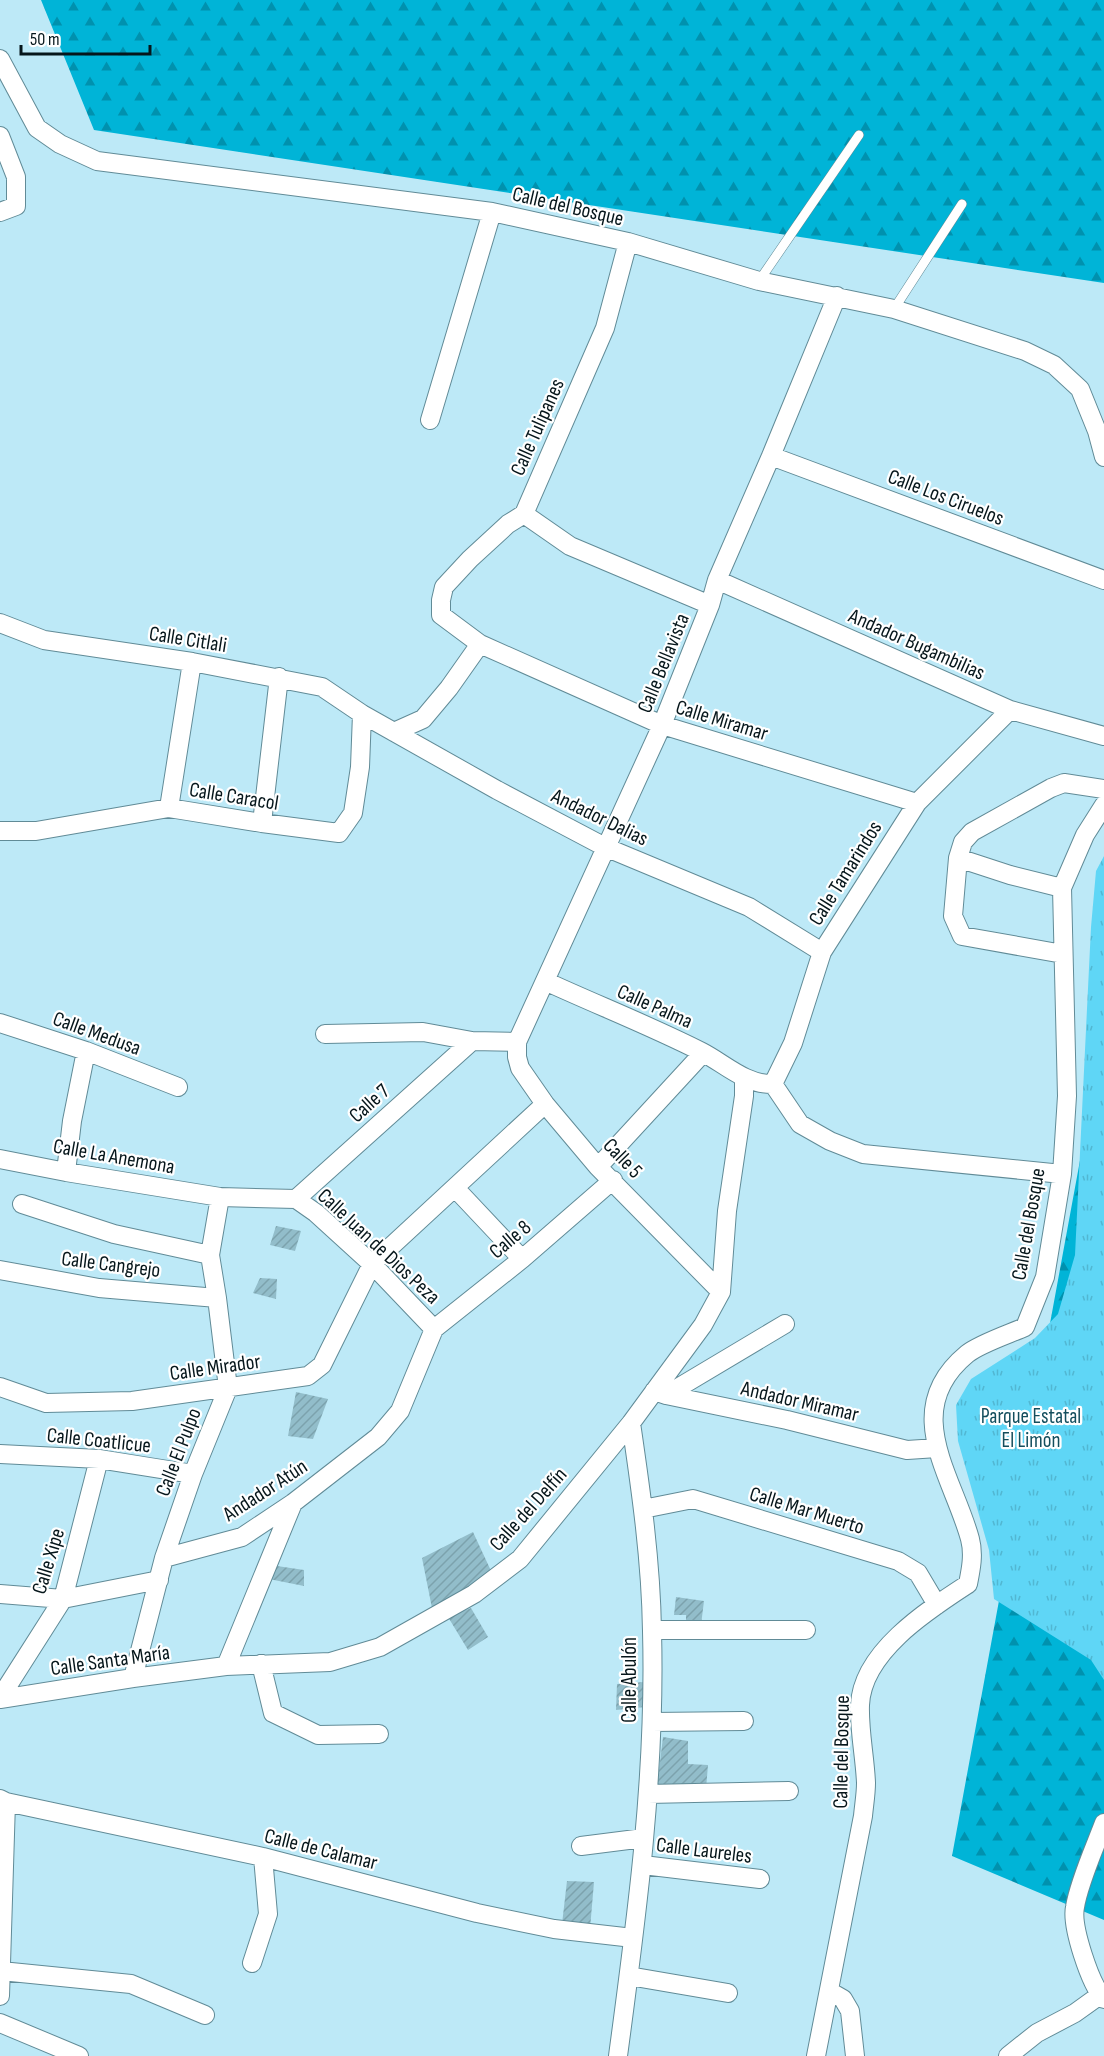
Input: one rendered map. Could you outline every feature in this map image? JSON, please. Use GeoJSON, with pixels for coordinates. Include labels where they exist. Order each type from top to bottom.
{"type":"FeatureCollection","features":[{"type":"Feature","properties":{"kind":"street","name":"Calle del Bosque"},"geometry":{"type":"LineString","coordinates":[[0,59],[37,128],[60,144],[97,161],[492,212],[628,242],[759,280],[894,309],[1025,351],[1054,365],[1080,389],[1101,428],[1104,457]]}},
{"type":"Feature","properties":{"kind":"street"},"geometry":{"type":"LineString","coordinates":[[0,136],[16,177],[16,206],[0,212]]}},
{"type":"Feature","properties":{"kind":"street"},"geometry":{"type":"LineString","coordinates":[[430,420],[492,212]]}},
{"type":"Feature","properties":{"kind":"street","name":"Calle Tulipanes"},"geometry":{"type":"LineString","coordinates":[[524,514],[605,328],[628,242]]}},
{"type":"Feature","properties":{"kind":"street","name":"Calle Bellavista"},"geometry":{"type":"LineString","coordinates":[[517,1042],[662,725],[711,605],[717,580],[837,296]]}},
{"type":"Feature","properties":{"kind":"street","name":"Calle Los Ciruelos"},"geometry":{"type":"LineString","coordinates":[[771,456],[1104,580]]}},
{"type":"Feature","properties":{"kind":"street"},"geometry":{"type":"LineString","coordinates":[[524,514],[570,546],[711,605]]}},
{"type":"Feature","properties":{"kind":"street","name":"Calle Miramar"},"geometry":{"type":"LineString","coordinates":[[524,514],[508,524],[444,587],[441,615],[480,644],[662,725],[916,802]]}},
{"type":"Feature","properties":{"kind":"street","name":"Andador Bugambilias"},"geometry":{"type":"LineString","coordinates":[[717,580],[1010,710],[1104,736]]}},
{"type":"Feature","properties":{"kind":"street","name":"Calle Citlali"},"geometry":{"type":"LineString","coordinates":[[0,623],[44,640],[192,662],[322,687],[362,714]]}},
{"type":"Feature","properties":{"kind":"street"},"geometry":{"type":"LineString","coordinates":[[394,732],[423,719],[449,688],[480,644]]}},
{"type":"Feature","properties":{"kind":"street"},"geometry":{"type":"LineString","coordinates":[[169,808],[192,662]]}},
{"type":"Feature","properties":{"kind":"street"},"geometry":{"type":"LineString","coordinates":[[262,824],[279,677]]}},
{"type":"Feature","properties":{"kind":"street","name":"Calle Tamarindos"},"geometry":{"type":"LineString","coordinates":[[768,1084],[793,1043],[822,952],[916,802],[1010,710]]}},
{"type":"Feature","properties":{"kind":"street","name":"Andador Dalias"},"geometry":{"type":"LineString","coordinates":[[362,714],[605,848],[749,907],[822,952]]}},
{"type":"Feature","properties":{"kind":"street","name":"Calle Caracol"},"geometry":{"type":"LineString","coordinates":[[0,831],[36,831],[169,808],[262,824],[339,833],[353,813],[360,767],[362,714]]}},
{"type":"Feature","properties":{"kind":"street"},"geometry":{"type":"LineString","coordinates":[[1063,954],[962,936],[953,916],[958,858],[963,843],[972,832],[1051,788],[1064,783],[1104,789]]}},
{"type":"Feature","properties":{"kind":"street","name":"Calle del Bosque"},"geometry":{"type":"LineString","coordinates":[[816,2056],[863,1816],[866,1784],[860,1703],[866,1682],[875,1662],[892,1641],[936,1605],[968,1584],[973,1560],[971,1540],[937,1448],[934,1402],[949,1372],[968,1353],[1025,1327],[1045,1277],[1062,1174],[1067,1096],[1062,888],[1085,835],[1104,805]]}},
{"type":"Feature","properties":{"kind":"street"},"geometry":{"type":"LineString","coordinates":[[958,858],[1010,875],[1062,888]]}},
{"type":"Feature","properties":{"kind":"street","name":"Calle Palma"},"geometry":{"type":"LineString","coordinates":[[545,981],[703,1053],[744,1078],[768,1084]]}},
{"type":"Feature","properties":{"kind":"street","name":"Calle Medusa"},"geometry":{"type":"LineString","coordinates":[[0,1023],[86,1051],[178,1087]]}},
{"type":"Feature","properties":{"kind":"street"},"geometry":{"type":"LineString","coordinates":[[325,1034],[423,1032],[472,1041],[517,1042]]}},
{"type":"Feature","properties":{"kind":"street","name":"Calle 7"},"geometry":{"type":"LineString","coordinates":[[296,1199],[472,1041]]}},
{"type":"Feature","properties":{"kind":"street","name":"Calle 5"},"geometry":{"type":"LineString","coordinates":[[517,1042],[520,1068],[545,1104],[598,1167],[721,1292]]}},
{"type":"Feature","properties":{"kind":"street"},"geometry":{"type":"LineString","coordinates":[[66,1172],[72,1121],[86,1051]]}},
{"type":"Feature","properties":{"kind":"street"},"geometry":{"type":"LineString","coordinates":[[598,1167],[703,1053]]}},
{"type":"Feature","properties":{"kind":"street"},"geometry":{"type":"LineString","coordinates":[[721,1292],[727,1211],[744,1096],[744,1078]]}},
{"type":"Feature","properties":{"kind":"street"},"geometry":{"type":"LineString","coordinates":[[768,1084],[800,1124],[830,1141],[863,1154],[1062,1174]]}},
{"type":"Feature","properties":{"kind":"street"},"geometry":{"type":"LineString","coordinates":[[372,1264],[456,1189],[545,1104]]}},
{"type":"Feature","properties":{"kind":"street","name":"Calle La Anemona"},"geometry":{"type":"LineString","coordinates":[[0,1159],[220,1197]]}},
{"type":"Feature","properties":{"kind":"street","name":"Calle 8"},"geometry":{"type":"LineString","coordinates":[[434,1329],[522,1259],[613,1180]]}},
{"type":"Feature","properties":{"kind":"street"},"geometry":{"type":"LineString","coordinates":[[456,1189],[522,1259]]}},
{"type":"Feature","properties":{"kind":"street","name":"Calle Juan de Dios Peza"},"geometry":{"type":"LineString","coordinates":[[220,1197],[296,1199],[316,1213],[372,1264],[434,1329]]}},
{"type":"Feature","properties":{"kind":"street","name":"Calle El Pulpo"},"geometry":{"type":"LineString","coordinates":[[133,1678],[164,1558],[192,1474],[228,1388],[218,1298],[210,1256],[220,1197]]}},
{"type":"Feature","properties":{"kind":"street"},"geometry":{"type":"LineString","coordinates":[[22,1204],[114,1234],[210,1256]]}},
{"type":"Feature","properties":{"kind":"street","name":"Calle Mirador"},"geometry":{"type":"LineString","coordinates":[[0,1387],[46,1403],[132,1401],[308,1376],[322,1365],[372,1264]]}},
{"type":"Feature","properties":{"kind":"street","name":"Calle Cangrejo"},"geometry":{"type":"LineString","coordinates":[[0,1270],[99,1288],[218,1298]]}},
{"type":"Feature","properties":{"kind":"street","name":"Calle del Delfín"},"geometry":{"type":"LineString","coordinates":[[226,1666],[330,1662],[380,1647],[474,1594],[520,1559],[631,1423],[660,1393],[721,1292]]}},
{"type":"Feature","properties":{"kind":"street"},"geometry":{"type":"LineString","coordinates":[[660,1393],[785,1324]]}},
{"type":"Feature","properties":{"kind":"street","name":"Andador Atún"},"geometry":{"type":"LineString","coordinates":[[164,1558],[242,1537],[292,1503],[378,1437],[399,1411],[434,1329]]}},
{"type":"Feature","properties":{"kind":"street","name":"Andador Miramar"},"geometry":{"type":"LineString","coordinates":[[660,1393],[787,1420],[907,1450],[937,1448]]}},
{"type":"Feature","properties":{"kind":"street","name":"Calle Abulón"},"geometry":{"type":"LineString","coordinates":[[618,2056],[643,1865],[652,1722],[652,1630],[643,1509],[631,1423]]}},
{"type":"Feature","properties":{"kind":"street","name":"Calle Coatlicue"},"geometry":{"type":"LineString","coordinates":[[0,1454],[99,1459],[192,1474]]}},
{"type":"Feature","properties":{"kind":"street","name":"Calle Xipe"},"geometry":{"type":"LineString","coordinates":[[0,1699],[63,1599],[99,1459]]}},
{"type":"Feature","properties":{"kind":"street","name":"Calle Mar Muerto"},"geometry":{"type":"LineString","coordinates":[[643,1509],[693,1499],[898,1561],[918,1573],[936,1605]]}},
{"type":"Feature","properties":{"kind":"street"},"geometry":{"type":"LineString","coordinates":[[226,1666],[292,1503]]}},
{"type":"Feature","properties":{"kind":"street"},"geometry":{"type":"LineString","coordinates":[[0,1594],[63,1599],[159,1580]]}},
{"type":"Feature","properties":{"kind":"street"},"geometry":{"type":"LineString","coordinates":[[652,1630],[806,1630]]}},
{"type":"Feature","properties":{"kind":"street"},"geometry":{"type":"LineString","coordinates":[[261,1664],[273,1713],[318,1735],[379,1734]]}},
{"type":"Feature","properties":{"kind":"street","name":"Calle Santa María"},"geometry":{"type":"LineString","coordinates":[[0,1699],[226,1666]]}},
{"type":"Feature","properties":{"kind":"street"},"geometry":{"type":"LineString","coordinates":[[652,1722],[744,1721]]}},
{"type":"Feature","properties":{"kind":"street"},"geometry":{"type":"LineString","coordinates":[[648,1794],[789,1791]]}},
{"type":"Feature","properties":{"kind":"street"},"geometry":{"type":"LineString","coordinates":[[0,1996],[3,1800]]}},
{"type":"Feature","properties":{"kind":"street","name":"Calle de Calamar"},"geometry":{"type":"LineString","coordinates":[[3,1800],[263,1857],[499,1917],[554,1929],[633,1938]]}},
{"type":"Feature","properties":{"kind":"street"},"geometry":{"type":"LineString","coordinates":[[1008,2056],[1037,2033],[1075,2013],[1100,1989],[1081,1947],[1074,1908],[1100,1846],[1104,1822]]}},
{"type":"Feature","properties":{"kind":"street"},"geometry":{"type":"LineString","coordinates":[[581,1846],[644,1839]]}},
{"type":"Feature","properties":{"kind":"street"},"geometry":{"type":"LineString","coordinates":[[252,1963],[268,1914],[263,1857]]}},
{"type":"Feature","properties":{"kind":"street","name":"Calle Laureles"},"geometry":{"type":"LineString","coordinates":[[643,1865],[760,1879]]}},
{"type":"Feature","properties":{"kind":"street"},"geometry":{"type":"LineString","coordinates":[[1,1971],[131,1984],[205,2015]]}},
{"type":"Feature","properties":{"kind":"street"},"geometry":{"type":"LineString","coordinates":[[629,1976],[728,1993]]}},
{"type":"Feature","properties":{"kind":"street"},"geometry":{"type":"LineString","coordinates":[[830,1991],[843,1999],[850,2011],[855,2056]]}},
{"type":"Feature","properties":{"kind":"street"},"geometry":{"type":"LineString","coordinates":[[0,2023],[59,2052],[79,2056]]}},
{"type":"Feature","properties":{"kind":"lane"},"geometry":{"type":"LineString","coordinates":[[759,280],[859,135]]}},
{"type":"Feature","properties":{"kind":"lane"},"geometry":{"type":"LineString","coordinates":[[894,309],[962,204]]}},
{"type":"Feature","properties":{"kind":"green space"},"geometry":{"type":"Polygon","coordinates":[[[41,0],[1104,0],[1104,283],[94,130],[41,0]]]}},
{"type":"Feature","properties":{"kind":"green space","name":"Parque Estatal El Limón"},"geometry":{"type":"Polygon","coordinates":[[[1104,856],[1104,1680],[1091,1660],[994,1599],[989,1550],[958,1441],[956,1405],[971,1379],[1035,1338],[1058,1314],[1075,1255],[1091,927],[1096,871],[1104,856]]]}},
{"type":"Feature","properties":{"kind":"green space"},"geometry":{"type":"Polygon","coordinates":[[[1104,1030],[1104,1920],[952,1856],[1104,1030]]]}},
{"type":"Feature","properties":{"kind":"building"},"geometry":{"type":"Polygon","coordinates":[[[276,1226],[301,1231],[295,1251],[270,1245],[276,1226]]]}},
{"type":"Feature","properties":{"kind":"building"},"geometry":{"type":"Polygon","coordinates":[[[260,1278],[277,1279],[276,1299],[253,1293],[260,1278]]]}},
{"type":"Feature","properties":{"kind":"building"},"geometry":{"type":"Polygon","coordinates":[[[296,1392],[328,1399],[313,1439],[288,1436],[296,1392]]]}},
{"type":"Feature","properties":{"kind":"building"},"geometry":{"type":"Polygon","coordinates":[[[473,1532],[492,1573],[432,1608],[422,1558],[473,1532]]]}},
{"type":"Feature","properties":{"kind":"building"},"geometry":{"type":"Polygon","coordinates":[[[277,1566],[304,1570],[304,1586],[269,1579],[277,1566]]]}},
{"type":"Feature","properties":{"kind":"building"},"geometry":{"type":"Polygon","coordinates":[[[676,1597],[704,1601],[701,1625],[686,1624],[686,1615],[674,1615],[676,1597]]]}},
{"type":"Feature","properties":{"kind":"building"},"geometry":{"type":"Polygon","coordinates":[[[471,1608],[488,1637],[468,1650],[448,1617],[471,1608]]]}},
{"type":"Feature","properties":{"kind":"building"},"geometry":{"type":"Polygon","coordinates":[[[644,1682],[645,1707],[616,1710],[617,1684],[644,1682]]]}},
{"type":"Feature","properties":{"kind":"building"},"geometry":{"type":"Polygon","coordinates":[[[663,1737],[688,1741],[688,1764],[708,1765],[706,1789],[657,1787],[663,1737]]]}},
{"type":"Feature","properties":{"kind":"building"},"geometry":{"type":"Polygon","coordinates":[[[567,1881],[594,1882],[590,1929],[562,1924],[567,1881]]]}}]}
